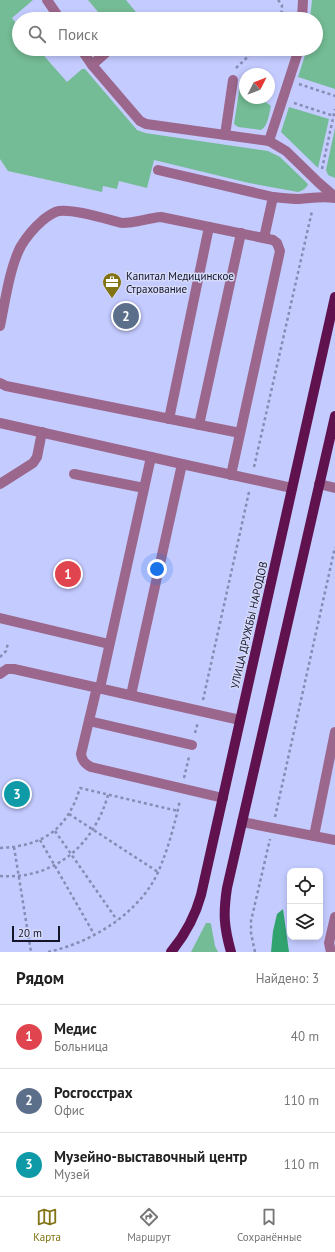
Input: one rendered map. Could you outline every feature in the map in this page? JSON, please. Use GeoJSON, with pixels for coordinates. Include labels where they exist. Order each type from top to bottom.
{"type":"FeatureCollection","features":[{"type":"Feature","properties":{"kind":"main road","name":"УЛИЦА ДРУЖБЫ НАРОДОВ"},"geometry":{"type":"LineString","coordinates":[[171,952],[181,940],[197,909],[201,895],[335,298]]}},
{"type":"Feature","properties":{"kind":"main road"},"geometry":{"type":"LineString","coordinates":[[231,952],[226,932],[224,914],[225,901],[335,416]]}},
{"type":"Feature","properties":{"kind":"lane"},"geometry":{"type":"LineString","coordinates":[[47,0],[55,12]]}},
{"type":"Feature","properties":{"kind":"lane"},"geometry":{"type":"LineString","coordinates":[[303,12],[304,0]]}},
{"type":"Feature","properties":{"kind":"lane"},"geometry":{"type":"LineString","coordinates":[[85,56],[140,121],[146,124],[269,141],[286,151],[335,198]]}},
{"type":"Feature","properties":{"kind":"lane"},"geometry":{"type":"LineString","coordinates":[[92,65],[102,56]]}},
{"type":"Feature","properties":{"kind":"lane"},"geometry":{"type":"LineString","coordinates":[[269,141],[297,56]]}},
{"type":"Feature","properties":{"kind":"lane"},"geometry":{"type":"LineString","coordinates":[[225,135],[233,80]]}},
{"type":"Feature","properties":{"kind":"lane"},"geometry":{"type":"LineString","coordinates":[[158,170],[284,199],[299,199],[316,196],[335,198]]}},
{"type":"Feature","properties":{"kind":"lane"},"geometry":{"type":"LineString","coordinates":[[264,238],[273,197]]}},
{"type":"Feature","properties":{"kind":"lane"},"geometry":{"type":"LineString","coordinates":[[0,326],[15,263],[21,246],[37,225],[49,215],[57,212],[68,211],[122,223],[131,223],[154,217],[161,217],[274,240],[280,250],[231,475]]}},
{"type":"Feature","properties":{"kind":"lane"},"geometry":{"type":"LineString","coordinates":[[169,419],[209,227]]}},
{"type":"Feature","properties":{"kind":"lane"},"geometry":{"type":"LineString","coordinates":[[199,425],[241,233]]}},
{"type":"Feature","properties":{"kind":"lane"},"geometry":{"type":"LineString","coordinates":[[0,383],[6,386],[240,433]]}},
{"type":"Feature","properties":{"kind":"lane"},"geometry":{"type":"LineString","coordinates":[[0,423],[292,488]]}},
{"type":"Feature","properties":{"kind":"lane"},"geometry":{"type":"LineString","coordinates":[[0,484],[32,463],[37,457],[42,432]]}},
{"type":"Feature","properties":{"kind":"lane"},"geometry":{"type":"LineString","coordinates":[[151,457],[109,644],[81,754],[82,759],[85,764],[91,767],[223,798]]}},
{"type":"Feature","properties":{"kind":"lane"},"geometry":{"type":"LineString","coordinates":[[131,695],[182,464]]}},
{"type":"Feature","properties":{"kind":"lane"},"geometry":{"type":"LineString","coordinates":[[74,474],[144,488]]}},
{"type":"Feature","properties":{"kind":"lane"},"geometry":{"type":"LineString","coordinates":[[320,484],[335,488]]}},
{"type":"Feature","properties":{"kind":"lane"},"geometry":{"type":"LineString","coordinates":[[0,618],[109,644]]}},
{"type":"Feature","properties":{"kind":"lane"},"geometry":{"type":"LineString","coordinates":[[0,674],[7,669],[14,669],[240,720]]}},
{"type":"Feature","properties":{"kind":"lane"},"geometry":{"type":"LineString","coordinates":[[89,721],[192,745]]}},
{"type":"Feature","properties":{"kind":"lane"},"geometry":{"type":"LineString","coordinates":[[314,836],[335,732]]}},
{"type":"Feature","properties":{"kind":"lane"},"geometry":{"type":"LineString","coordinates":[[242,822],[335,840]]}},
{"type":"Feature","properties":{"kind":"lane"},"geometry":{"type":"LineString","coordinates":[[331,952],[329,943],[335,917]]}},
{"type":"Feature","properties":{"kind":"path"},"geometry":{"type":"LineString","coordinates":[[278,0],[282,5],[282,12]]}},
{"type":"Feature","properties":{"kind":"path"},"geometry":{"type":"LineString","coordinates":[[233,80],[236,67],[248,56]]}},
{"type":"Feature","properties":{"kind":"path"},"geometry":{"type":"LineString","coordinates":[[288,80],[335,96]]}},
{"type":"Feature","properties":{"kind":"path"},"geometry":{"type":"LineString","coordinates":[[282,99],[334,116]]}},
{"type":"Feature","properties":{"kind":"path"},"geometry":{"type":"LineString","coordinates":[[319,183],[335,109]]}},
{"type":"Feature","properties":{"kind":"path"},"geometry":{"type":"LineString","coordinates":[[48,952],[94,934],[117,920],[135,905],[144,894],[158,872],[164,856],[178,811],[316,196]]}},
{"type":"Feature","properties":{"kind":"path"},"geometry":{"type":"LineString","coordinates":[[256,952],[251,933],[251,921],[335,547]]}},
{"type":"Feature","properties":{"kind":"path"},"geometry":{"type":"LineString","coordinates":[[0,658],[6,651],[8,643]]}},
{"type":"Feature","properties":{"kind":"path"},"geometry":{"type":"LineString","coordinates":[[0,848],[14,847],[34,842],[55,831],[70,814],[80,788],[178,811]]}},
{"type":"Feature","properties":{"kind":"path"},"geometry":{"type":"LineString","coordinates":[[0,876],[19,876],[31,874],[54,866],[71,854],[83,843],[94,829],[103,811],[108,795]]}},
{"type":"Feature","properties":{"kind":"path"},"geometry":{"type":"LineString","coordinates":[[70,814],[158,872]]}},
{"type":"Feature","properties":{"kind":"path"},"geometry":{"type":"LineString","coordinates":[[55,831],[117,920]]}},
{"type":"Feature","properties":{"kind":"path"},"geometry":{"type":"LineString","coordinates":[[40,840],[94,934]]}},
{"type":"Feature","properties":{"kind":"path"},"geometry":{"type":"LineString","coordinates":[[14,847],[31,952]]}},
{"type":"Feature","properties":{"kind":"green space"},"geometry":{"type":"Polygon","coordinates":[[[0,0],[33,0],[19,12],[12,12],[12,56],[44,56],[67,82],[82,69],[85,69],[137,130],[145,133],[268,151],[280,157],[308,184],[304,189],[298,192],[249,183],[154,160],[147,188],[119,181],[117,189],[103,186],[102,192],[8,171],[0,159],[0,0]]]}},
{"type":"Feature","properties":{"kind":"green space"},"geometry":{"type":"Polygon","coordinates":[[[88,0],[126,0],[136,12],[98,12],[88,0]]]}},
{"type":"Feature","properties":{"kind":"green space"},"geometry":{"type":"Polygon","coordinates":[[[312,0],[335,0],[335,89],[298,77],[305,56],[323,56],[323,12],[311,12],[312,0]]]}},
{"type":"Feature","properties":{"kind":"green space"},"geometry":{"type":"Polygon","coordinates":[[[239,92],[239,104],[268,104],[271,106],[267,123],[261,130],[238,127],[234,124],[239,92]]]}},
{"type":"Feature","properties":{"kind":"green space"},"geometry":{"type":"Polygon","coordinates":[[[289,107],[329,119],[318,168],[281,132],[289,107]]]}},
{"type":"Feature","properties":{"kind":"green space"},"geometry":{"type":"Polygon","coordinates":[[[335,128],[335,178],[328,175],[326,170],[335,128]]]}},
{"type":"Feature","properties":{"kind":"green space"},"geometry":{"type":"Polygon","coordinates":[[[283,909],[289,952],[271,952],[273,931],[277,914],[283,909]]]}},
{"type":"Feature","properties":{"kind":"green space"},"geometry":{"type":"Polygon","coordinates":[[[206,923],[211,924],[215,946],[218,952],[191,952],[206,923]]]}},
{"type":"Feature","properties":{"kind":"place","name":"Капитал Медицинское Страхование"},"geometry":{"type":"Point","coordinates":[112,299]}},
{"type":"Feature","properties":{"kind":"place","name":"Росгосстрах"},"geometry":{"type":"Point","coordinates":[126,316]}},
{"type":"Feature","properties":{"kind":"place","name":"Медис"},"geometry":{"type":"Point","coordinates":[68,574]}},
{"type":"Feature","properties":{"kind":"place","name":"Музейно-выставочный центр"},"geometry":{"type":"Point","coordinates":[17,794]}}]}
